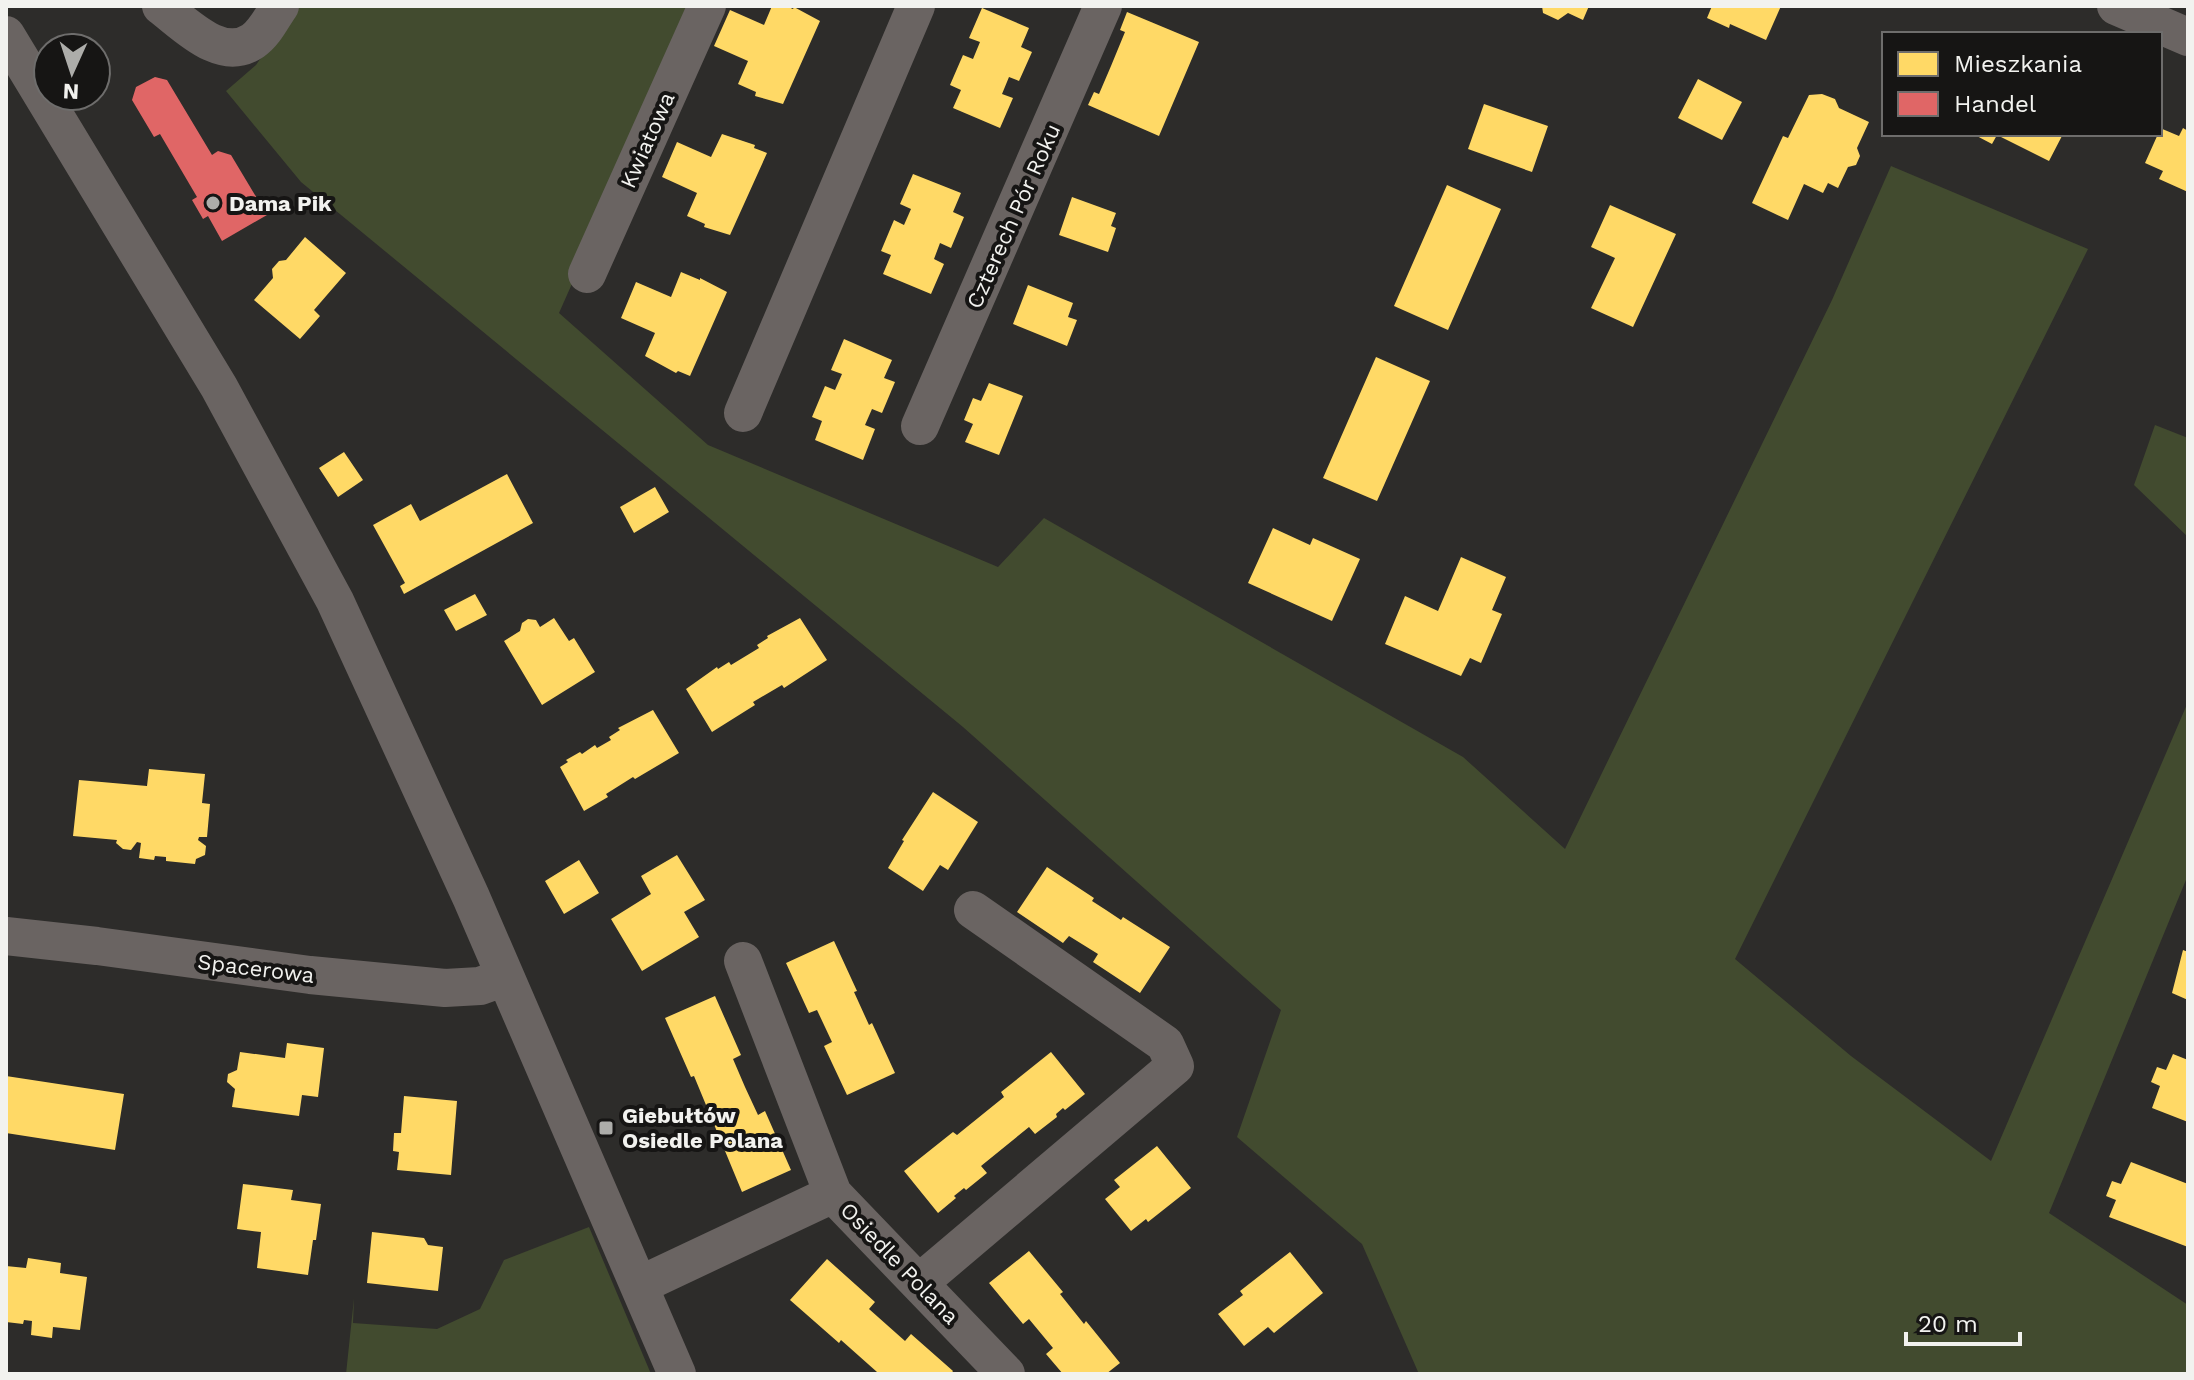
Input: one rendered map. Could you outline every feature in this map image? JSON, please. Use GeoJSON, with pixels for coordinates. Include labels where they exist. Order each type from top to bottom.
{"type":"FeatureCollection","features":[{"type":"Feature","properties":{"kind":"street"},"geometry":{"type":"LineString","coordinates":[[161,6],[210,41],[232,48],[253,41],[280,6]]}},
{"type":"Feature","properties":{"kind":"street","name":"Kwiatowa"},"geometry":{"type":"LineString","coordinates":[[587,274],[707,6]]}},
{"type":"Feature","properties":{"kind":"street"},"geometry":{"type":"LineString","coordinates":[[743,413],[916,6]]}},
{"type":"Feature","properties":{"kind":"street","name":"Czterech Pór Roku"},"geometry":{"type":"LineString","coordinates":[[920,426],[1066,97],[1103,6]]}},
{"type":"Feature","properties":{"kind":"street"},"geometry":{"type":"LineString","coordinates":[[2116,6],[2188,37]]}},
{"type":"Feature","properties":{"kind":"street"},"geometry":{"type":"LineString","coordinates":[[6,35],[261,461],[360,654],[471,897],[677,1374]]}},
{"type":"Feature","properties":{"kind":"street"},"geometry":{"type":"LineString","coordinates":[[919,1283],[1175,1066],[1165,1044],[973,910]]}},
{"type":"Feature","properties":{"kind":"street","name":"Spacerowa"},"geometry":{"type":"LineString","coordinates":[[6,936],[310,975],[445,988],[480,986],[505,977]]}},
{"type":"Feature","properties":{"kind":"street","name":"Osiedle Polana"},"geometry":{"type":"LineString","coordinates":[[743,961],[833,1194],[1006,1374]]}},
{"type":"Feature","properties":{"kind":"street"},"geometry":{"type":"LineString","coordinates":[[640,1285],[833,1194]]}},
{"type":"Feature","properties":{"kind":"green space"},"geometry":{"type":"Polygon","coordinates":[[[297,6],[695,6],[559,313],[708,445],[998,567],[1044,518],[1463,757],[1565,849],[1832,300],[1891,166],[2088,249],[1735,959],[1851,1056],[1991,1161],[2188,702],[2188,875],[2049,1213],[2188,1305],[2188,1374],[1419,1374],[1362,1244],[1237,1137],[1281,1010],[963,727],[301,182],[226,91],[256,65],[297,6]]]}},
{"type":"Feature","properties":{"kind":"green space"},"geometry":{"type":"Polygon","coordinates":[[[2155,425],[2188,438],[2188,537],[2134,485],[2155,425]]]}},
{"type":"Feature","properties":{"kind":"green space"},"geometry":{"type":"Polygon","coordinates":[[[589,1227],[651,1374],[346,1374],[354,1298],[353,1323],[437,1329],[480,1309],[504,1260],[589,1227]]]}},
{"type":"Feature","properties":{"kind":"building: Mieszkania"},"geometry":{"type":"Polygon","coordinates":[[[772,6],[794,7],[820,21],[783,104],[755,96],[756,92],[738,84],[748,61],[714,46],[730,10],[764,25],[772,6]]]}},
{"type":"Feature","properties":{"kind":"building: Mieszkania"},"geometry":{"type":"Polygon","coordinates":[[[1542,6],[1589,6],[1583,20],[1568,13],[1558,20],[1543,13],[1542,6]]]}},
{"type":"Feature","properties":{"kind":"building: Mieszkania"},"geometry":{"type":"Polygon","coordinates":[[[1712,6],[1781,6],[1766,40],[1730,24],[1729,28],[1707,18],[1712,6]]]}},
{"type":"Feature","properties":{"kind":"building: Mieszkania"},"geometry":{"type":"Polygon","coordinates":[[[982,8],[1029,28],[1021,47],[1032,52],[1019,81],[1009,77],[1002,94],[1013,98],[1000,128],[953,108],[961,90],[950,85],[963,55],[973,59],[980,42],[969,38],[982,8]]]}},
{"type":"Feature","properties":{"kind":"building: Mieszkania"},"geometry":{"type":"Polygon","coordinates":[[[1127,12],[1199,42],[1159,136],[1088,105],[1094,92],[1099,94],[1111,66],[1125,32],[1120,30],[1127,12]]]}},
{"type":"Feature","properties":{"kind":"building: Mieszkania"},"geometry":{"type":"Polygon","coordinates":[[[1698,79],[1742,102],[1722,140],[1678,118],[1698,79]]]}},
{"type":"Feature","properties":{"kind":"building: Mieszkania"},"geometry":{"type":"Polygon","coordinates":[[[1822,94],[1835,99],[1839,108],[1869,122],[1857,148],[1860,156],[1856,165],[1848,167],[1838,188],[1828,183],[1823,193],[1804,184],[1788,220],[1752,203],[1783,136],[1788,138],[1809,95],[1822,94]]]}},
{"type":"Feature","properties":{"kind":"building: Mieszkania"},"geometry":{"type":"Polygon","coordinates":[[[1484,104],[1548,126],[1532,172],[1468,149],[1484,104]]]}},
{"type":"Feature","properties":{"kind":"building: Mieszkania"},"geometry":{"type":"Polygon","coordinates":[[[2183,128],[2188,131],[2188,192],[2159,179],[2163,171],[2145,163],[2157,136],[2162,136],[2162,129],[2179,136],[2183,128]]]}},
{"type":"Feature","properties":{"kind":"building: Mieszkania"},"geometry":{"type":"Polygon","coordinates":[[[722,134],[755,145],[754,148],[767,153],[730,235],[704,227],[705,224],[687,216],[697,193],[662,177],[677,142],[711,157],[722,134]]]}},
{"type":"Feature","properties":{"kind":"building: Mieszkania"},"geometry":{"type":"Polygon","coordinates":[[[1977,136],[1996,136],[1992,144],[1977,136]]]}},
{"type":"Feature","properties":{"kind":"building: Mieszkania"},"geometry":{"type":"Polygon","coordinates":[[[1999,136],[2062,136],[2049,161],[1999,136]]]}},
{"type":"Feature","properties":{"kind":"building: Mieszkania"},"geometry":{"type":"Polygon","coordinates":[[[913,174],[961,193],[953,212],[964,217],[951,248],[940,243],[934,259],[944,264],[931,294],[883,274],[891,255],[881,251],[894,220],[904,225],[911,209],[900,204],[913,174]]]}},
{"type":"Feature","properties":{"kind":"building: Mieszkania"},"geometry":{"type":"Polygon","coordinates":[[[1447,185],[1501,209],[1448,330],[1394,306],[1447,185]]]}},
{"type":"Feature","properties":{"kind":"building: Mieszkania"},"geometry":{"type":"Polygon","coordinates":[[[1072,197],[1116,213],[1111,226],[1116,228],[1108,252],[1059,235],[1072,197]]]}},
{"type":"Feature","properties":{"kind":"building: Mieszkania"},"geometry":{"type":"Polygon","coordinates":[[[1610,205],[1676,234],[1633,327],[1591,308],[1615,258],[1591,247],[1610,205]]]}},
{"type":"Feature","properties":{"kind":"building: Mieszkania"},"geometry":{"type":"Polygon","coordinates":[[[305,237],[346,273],[314,310],[320,316],[300,339],[254,300],[273,278],[272,269],[279,261],[286,260],[305,237]]]}},
{"type":"Feature","properties":{"kind":"building: Mieszkania"},"geometry":{"type":"Polygon","coordinates":[[[681,272],[727,292],[690,376],[676,373],[645,356],[655,333],[621,318],[636,282],[671,297],[681,272]]]}},
{"type":"Feature","properties":{"kind":"building: Mieszkania"},"geometry":{"type":"Polygon","coordinates":[[[1028,285],[1073,303],[1068,317],[1077,320],[1067,346],[1013,324],[1028,285]]]}},
{"type":"Feature","properties":{"kind":"building: Mieszkania"},"geometry":{"type":"Polygon","coordinates":[[[844,339],[892,360],[884,378],[895,382],[882,413],[872,409],[865,425],[875,429],[863,460],[815,440],[822,421],[812,417],[825,386],[835,390],[842,374],[831,370],[844,339]]]}},
{"type":"Feature","properties":{"kind":"building: Mieszkania"},"geometry":{"type":"Polygon","coordinates":[[[1376,357],[1430,381],[1377,501],[1323,478],[1376,357]]]}},
{"type":"Feature","properties":{"kind":"building: Mieszkania"},"geometry":{"type":"Polygon","coordinates":[[[989,383],[1023,396],[999,455],[965,442],[973,424],[964,420],[973,398],[981,401],[989,383]]]}},
{"type":"Feature","properties":{"kind":"building: Mieszkania"},"geometry":{"type":"Polygon","coordinates":[[[344,452],[363,480],[338,497],[319,468],[344,452]]]}},
{"type":"Feature","properties":{"kind":"building: Mieszkania"},"geometry":{"type":"Polygon","coordinates":[[[507,474],[533,523],[404,594],[400,586],[405,583],[373,525],[411,504],[420,521],[507,474]]]}},
{"type":"Feature","properties":{"kind":"building: Mieszkania"},"geometry":{"type":"Polygon","coordinates":[[[655,487],[669,512],[634,533],[620,507],[655,487]]]}},
{"type":"Feature","properties":{"kind":"building: Mieszkania"},"geometry":{"type":"Polygon","coordinates":[[[1273,528],[1310,545],[1313,538],[1360,559],[1332,621],[1248,583],[1273,528]]]}},
{"type":"Feature","properties":{"kind":"building: Mieszkania"},"geometry":{"type":"Polygon","coordinates":[[[1461,557],[1506,577],[1492,610],[1502,614],[1481,663],[1470,658],[1461,676],[1385,644],[1405,596],[1438,611],[1461,557]]]}},
{"type":"Feature","properties":{"kind":"building: Mieszkania"},"geometry":{"type":"Polygon","coordinates":[[[475,594],[487,615],[456,631],[444,610],[475,594]]]}},
{"type":"Feature","properties":{"kind":"building: Mieszkania"},"geometry":{"type":"Polygon","coordinates":[[[554,618],[569,641],[574,638],[595,672],[542,705],[504,641],[520,631],[522,623],[528,619],[536,620],[540,627],[554,618]]]}},
{"type":"Feature","properties":{"kind":"building: Mieszkania"},"geometry":{"type":"Polygon","coordinates":[[[800,618],[827,660],[784,688],[782,685],[753,702],[755,705],[712,732],[686,689],[717,667],[729,662],[731,665],[759,648],[757,645],[767,636],[800,618]]]}},
{"type":"Feature","properties":{"kind":"building: Mieszkania"},"geometry":{"type":"Polygon","coordinates":[[[653,710],[679,753],[635,779],[633,777],[584,811],[560,767],[580,752],[582,754],[595,745],[597,748],[611,740],[609,737],[620,730],[618,728],[653,710]]]}},
{"type":"Feature","properties":{"kind":"building: Mieszkania"},"geometry":{"type":"Polygon","coordinates":[[[149,769],[205,774],[202,803],[210,804],[207,837],[199,837],[198,840],[206,846],[205,855],[196,859],[195,864],[166,861],[166,857],[155,856],[154,860],[139,858],[141,843],[137,842],[131,850],[123,849],[116,843],[117,840],[73,836],[79,780],[147,786],[149,769]]]}},
{"type":"Feature","properties":{"kind":"building: Mieszkania"},"geometry":{"type":"Polygon","coordinates":[[[933,792],[978,822],[948,870],[940,865],[923,891],[888,868],[933,792]]]}},
{"type":"Feature","properties":{"kind":"building: Mieszkania"},"geometry":{"type":"Polygon","coordinates":[[[677,855],[705,900],[684,912],[699,937],[642,971],[611,919],[651,894],[641,876],[677,855]]]}},
{"type":"Feature","properties":{"kind":"building: Mieszkania"},"geometry":{"type":"Polygon","coordinates":[[[579,860],[599,893],[564,914],[545,881],[579,860]]]}},
{"type":"Feature","properties":{"kind":"building: Mieszkania"},"geometry":{"type":"Polygon","coordinates":[[[1047,867],[1121,920],[1123,917],[1170,947],[1140,993],[1093,962],[1098,954],[1069,936],[1063,943],[1017,912],[1047,867]]]}},
{"type":"Feature","properties":{"kind":"building: Mieszkania"},"geometry":{"type":"Polygon","coordinates":[[[834,941],[869,1025],[872,1023],[895,1073],[847,1095],[824,1046],[832,1042],[817,1010],[809,1013],[786,963],[834,941]]]}},
{"type":"Feature","properties":{"kind":"building: Mieszkania"},"geometry":{"type":"Polygon","coordinates":[[[2183,950],[2188,952],[2188,1000],[2172,993],[2183,950]]]}},
{"type":"Feature","properties":{"kind":"building: Mieszkania"},"geometry":{"type":"Polygon","coordinates":[[[715,996],[741,1055],[733,1059],[745,1087],[758,1115],[765,1111],[791,1170],[742,1192],[694,1076],[691,1077],[665,1018],[715,996]]]}},
{"type":"Feature","properties":{"kind":"building: Mieszkania"},"geometry":{"type":"Polygon","coordinates":[[[287,1043],[324,1048],[318,1097],[302,1095],[299,1116],[232,1107],[235,1089],[227,1082],[228,1074],[237,1070],[240,1052],[285,1058],[287,1043]]]}},
{"type":"Feature","properties":{"kind":"building: Mieszkania"},"geometry":{"type":"Polygon","coordinates":[[[1051,1052],[1085,1094],[1065,1110],[1063,1108],[1056,1114],[1057,1117],[1035,1134],[1029,1127],[981,1166],[987,1173],[954,1196],[956,1198],[938,1213],[904,1171],[953,1132],[957,1135],[1004,1097],[1001,1092],[1051,1052]]]}},
{"type":"Feature","properties":{"kind":"building: Mieszkania"},"geometry":{"type":"Polygon","coordinates":[[[2173,1054],[2188,1060],[2188,1122],[2152,1108],[2160,1086],[2151,1082],[2157,1067],[2166,1070],[2173,1054]]]}},
{"type":"Feature","properties":{"kind":"building: Mieszkania"},"geometry":{"type":"Polygon","coordinates":[[[6,1076],[124,1094],[115,1150],[6,1133],[6,1076]]]}},
{"type":"Feature","properties":{"kind":"building: Mieszkania"},"geometry":{"type":"Polygon","coordinates":[[[404,1096],[457,1101],[451,1175],[397,1170],[399,1152],[393,1151],[394,1133],[401,1133],[404,1096]]]}},
{"type":"Feature","properties":{"kind":"building: Mieszkania"},"geometry":{"type":"Polygon","coordinates":[[[1157,1146],[1191,1188],[1148,1222],[1146,1219],[1131,1231],[1105,1199],[1120,1187],[1114,1180],[1157,1146]]]}},
{"type":"Feature","properties":{"kind":"building: Mieszkania"},"geometry":{"type":"Polygon","coordinates":[[[2131,1162],[2188,1184],[2188,1247],[2109,1217],[2116,1200],[2106,1196],[2112,1181],[2121,1184],[2131,1162]]]}},
{"type":"Feature","properties":{"kind":"building: Mieszkania"},"geometry":{"type":"Polygon","coordinates":[[[243,1184],[293,1190],[291,1200],[321,1204],[308,1275],[257,1268],[261,1232],[237,1229],[243,1184]]]}},
{"type":"Feature","properties":{"kind":"building: Mieszkania"},"geometry":{"type":"Polygon","coordinates":[[[372,1232],[424,1238],[428,1245],[443,1247],[438,1291],[367,1283],[372,1232]]]}},
{"type":"Feature","properties":{"kind":"building: Mieszkania"},"geometry":{"type":"Polygon","coordinates":[[[1029,1251],[1063,1292],[1060,1294],[1084,1324],[1086,1321],[1120,1363],[1106,1374],[1063,1374],[1046,1354],[1053,1348],[1029,1319],[1023,1324],[989,1283],[1029,1251]]]}},
{"type":"Feature","properties":{"kind":"building: Mieszkania"},"geometry":{"type":"Polygon","coordinates":[[[1290,1252],[1323,1293],[1274,1333],[1268,1327],[1244,1346],[1218,1314],[1243,1295],[1240,1291],[1290,1252]]]}},
{"type":"Feature","properties":{"kind":"building: Mieszkania"},"geometry":{"type":"Polygon","coordinates":[[[28,1258],[61,1263],[60,1273],[87,1277],[80,1330],[53,1327],[52,1338],[31,1335],[32,1321],[24,1320],[23,1324],[6,1322],[6,1266],[26,1268],[28,1258]]]}},
{"type":"Feature","properties":{"kind":"building: Mieszkania"},"geometry":{"type":"Polygon","coordinates":[[[827,1259],[875,1302],[869,1309],[905,1341],[911,1334],[953,1371],[951,1374],[875,1374],[877,1372],[841,1340],[839,1343],[790,1300],[827,1259]]]}},
{"type":"Feature","properties":{"kind":"building: Handel"},"geometry":{"type":"Polygon","coordinates":[[[155,77],[167,80],[212,155],[218,151],[231,155],[267,215],[222,241],[208,216],[203,219],[192,200],[197,197],[160,134],[154,137],[132,100],[136,87],[155,77]]]}},
{"type":"Feature","properties":{"kind":"place","name":"Dama Pik"},"geometry":{"type":"Point","coordinates":[213,203]}},
{"type":"Feature","properties":{"kind":"place","name":"Giebułtów Osiedle Polana"},"geometry":{"type":"Point","coordinates":[606,1128]}}]}
